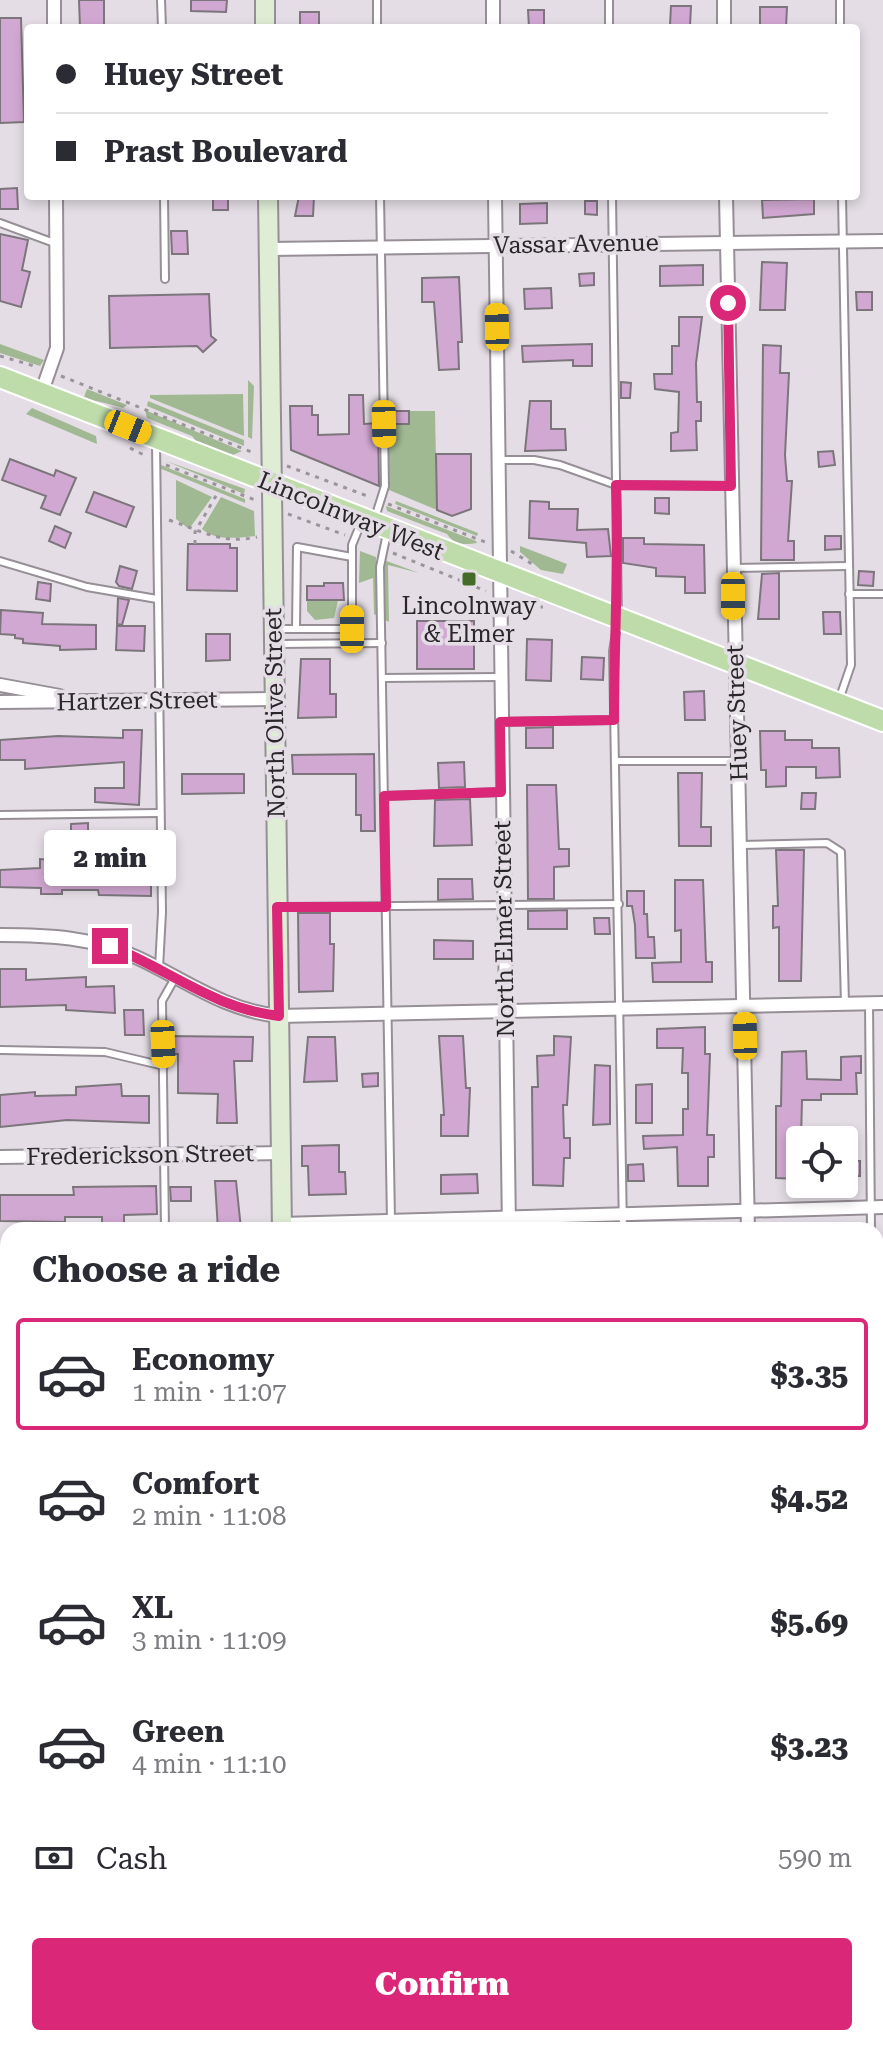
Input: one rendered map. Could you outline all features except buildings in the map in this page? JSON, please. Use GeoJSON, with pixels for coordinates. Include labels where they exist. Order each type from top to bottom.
{"type":"FeatureCollection","features":[{"type":"Feature","properties":{"kind":"main road","name":"Lincolnway West"},"geometry":{"type":"LineString","coordinates":[[0,377],[883,721]]}},
{"type":"Feature","properties":{"kind":"street"},"geometry":{"type":"LineString","coordinates":[[54,0],[54,24]]}},
{"type":"Feature","properties":{"kind":"street"},"geometry":{"type":"LineString","coordinates":[[265,0],[265,24]]}},
{"type":"Feature","properties":{"kind":"street"},"geometry":{"type":"LineString","coordinates":[[493,0],[493,24]]}},
{"type":"Feature","properties":{"kind":"street"},"geometry":{"type":"LineString","coordinates":[[724,0],[724,24]]}},
{"type":"Feature","properties":{"kind":"street"},"geometry":{"type":"LineString","coordinates":[[41,394],[57,348],[56,200]]}},
{"type":"Feature","properties":{"kind":"street","name":"North Olive Street"},"geometry":{"type":"LineString","coordinates":[[268,200],[282,1222]]}},
{"type":"Feature","properties":{"kind":"street","name":"North Elmer Street"},"geometry":{"type":"LineString","coordinates":[[495,200],[499,677],[509,1222]]}},
{"type":"Feature","properties":{"kind":"street","name":"Huey Street"},"geometry":{"type":"LineString","coordinates":[[726,200],[748,1222]]}},
{"type":"Feature","properties":{"kind":"street","name":"Vassar Avenue"},"geometry":{"type":"LineString","coordinates":[[269,249],[883,241]]}},
{"type":"Feature","properties":{"kind":"street"},"geometry":{"type":"LineString","coordinates":[[0,685],[91,702]]}},
{"type":"Feature","properties":{"kind":"street","name":"Hartzer Street"},"geometry":{"type":"LineString","coordinates":[[0,702],[275,699]]}},
{"type":"Feature","properties":{"kind":"street"},"geometry":{"type":"LineString","coordinates":[[0,935],[81,939],[110,946],[159,968],[226,1005],[279,1016],[883,1003]]}},
{"type":"Feature","properties":{"kind":"street","name":"Frederickson Street"},"geometry":{"type":"LineString","coordinates":[[0,1157],[281,1153]]}},
{"type":"Feature","properties":{"kind":"street"},"geometry":{"type":"LineString","coordinates":[[528,1222],[622,1212],[877,1207]]}},
{"type":"Feature","properties":{"kind":"lane"},"geometry":{"type":"LineString","coordinates":[[161,0],[162,24]]}},
{"type":"Feature","properties":{"kind":"lane"},"geometry":{"type":"LineString","coordinates":[[377,0],[377,24]]}},
{"type":"Feature","properties":{"kind":"lane"},"geometry":{"type":"LineString","coordinates":[[609,0],[609,24]]}},
{"type":"Feature","properties":{"kind":"lane"},"geometry":{"type":"LineString","coordinates":[[840,0],[840,24]]}},
{"type":"Feature","properties":{"kind":"lane"},"geometry":{"type":"LineString","coordinates":[[164,200],[165,279]]}},
{"type":"Feature","properties":{"kind":"lane"},"geometry":{"type":"LineString","coordinates":[[380,200],[385,486],[374,525],[380,556],[386,907],[397,1222]]}},
{"type":"Feature","properties":{"kind":"lane"},"geometry":{"type":"LineString","coordinates":[[612,200],[618,620],[613,651],[623,1222]]}},
{"type":"Feature","properties":{"kind":"lane"},"geometry":{"type":"LineString","coordinates":[[837,703],[851,665],[842,200]]}},
{"type":"Feature","properties":{"kind":"lane"},"geometry":{"type":"LineString","coordinates":[[0,223],[57,244]]}},
{"type":"Feature","properties":{"kind":"lane"},"geometry":{"type":"LineString","coordinates":[[156,438],[159,968]]}},
{"type":"Feature","properties":{"kind":"lane"},"geometry":{"type":"LineString","coordinates":[[499,460],[534,460],[560,465],[616,485],[731,486]]}},
{"type":"Feature","properties":{"kind":"lane"},"geometry":{"type":"LineString","coordinates":[[274,637],[296,629],[352,629],[352,545],[374,525]]}},
{"type":"Feature","properties":{"kind":"lane"},"geometry":{"type":"LineString","coordinates":[[296,629],[297,547],[352,557]]}},
{"type":"Feature","properties":{"kind":"lane"},"geometry":{"type":"LineString","coordinates":[[0,561],[87,587],[157,599]]}},
{"type":"Feature","properties":{"kind":"lane"},"geometry":{"type":"LineString","coordinates":[[733,568],[847,566]]}},
{"type":"Feature","properties":{"kind":"lane"},"geometry":{"type":"LineString","coordinates":[[849,594],[883,594]]}},
{"type":"Feature","properties":{"kind":"lane"},"geometry":{"type":"LineString","coordinates":[[274,637],[382,643]]}},
{"type":"Feature","properties":{"kind":"lane"},"geometry":{"type":"LineString","coordinates":[[383,678],[499,677]]}},
{"type":"Feature","properties":{"kind":"lane"},"geometry":{"type":"LineString","coordinates":[[500,722],[614,720]]}},
{"type":"Feature","properties":{"kind":"lane"},"geometry":{"type":"LineString","coordinates":[[615,761],[740,761]]}},
{"type":"Feature","properties":{"kind":"lane"},"geometry":{"type":"LineString","coordinates":[[384,796],[501,792]]}},
{"type":"Feature","properties":{"kind":"lane"},"geometry":{"type":"LineString","coordinates":[[0,815],[159,813]]}},
{"type":"Feature","properties":{"kind":"lane"},"geometry":{"type":"LineString","coordinates":[[742,845],[827,843],[841,852],[845,1004]]}},
{"type":"Feature","properties":{"kind":"lane"},"geometry":{"type":"LineString","coordinates":[[277,907],[619,904]]}},
{"type":"Feature","properties":{"kind":"lane"},"geometry":{"type":"LineString","coordinates":[[165,1222],[162,1001],[175,978]]}},
{"type":"Feature","properties":{"kind":"lane"},"geometry":{"type":"LineString","coordinates":[[869,1003],[877,1207]]}},
{"type":"Feature","properties":{"kind":"lane"},"geometry":{"type":"LineString","coordinates":[[0,1050],[105,1052],[164,1066]]}},
{"type":"Feature","properties":{"kind":"path"},"geometry":{"type":"LineString","coordinates":[[0,356],[39,368]]}},
{"type":"Feature","properties":{"kind":"path"},"geometry":{"type":"LineString","coordinates":[[60,376],[246,450]]}},
{"type":"Feature","properties":{"kind":"path"},"geometry":{"type":"LineString","coordinates":[[163,463],[256,501]]}},
{"type":"Feature","properties":{"kind":"path"},"geometry":{"type":"LineString","coordinates":[[195,544],[195,532],[217,494]]}},
{"type":"Feature","properties":{"kind":"path"},"geometry":{"type":"LineString","coordinates":[[157,516],[195,532],[230,540],[257,537]]}},
{"type":"Feature","properties":{"kind":"path"},"geometry":{"type":"LineString","coordinates":[[510,551],[521,555],[538,571]]}},
{"type":"Feature","properties":{"kind":"path"},"geometry":{"type":"LineString","coordinates":[[518,603],[539,608],[550,604]]}},
{"type":"Feature","properties":{"kind":"green space"},"geometry":{"type":"Polygon","coordinates":[[[0,344],[44,360],[40,366],[0,353],[0,344]]]}},
{"type":"Feature","properties":{"kind":"green space"},"geometry":{"type":"Polygon","coordinates":[[[248,380],[254,386],[252,439],[248,437],[248,380]]]}},
{"type":"Feature","properties":{"kind":"green space"},"geometry":{"type":"Polygon","coordinates":[[[87,389],[127,405],[123,408],[88,399],[84,397],[87,389]]]}},
{"type":"Feature","properties":{"kind":"green space"},"geometry":{"type":"Polygon","coordinates":[[[243,394],[244,436],[150,398],[150,395],[243,394]]]}},
{"type":"Feature","properties":{"kind":"green space"},"geometry":{"type":"Polygon","coordinates":[[[148,401],[244,440],[244,446],[147,406],[148,401]]]}},
{"type":"Feature","properties":{"kind":"green space"},"geometry":{"type":"Polygon","coordinates":[[[32,408],[96,436],[97,444],[26,414],[32,408]]]}},
{"type":"Feature","properties":{"kind":"green space"},"geometry":{"type":"Polygon","coordinates":[[[145,410],[242,451],[233,455],[197,442],[192,436],[147,418],[145,410]]]}},
{"type":"Feature","properties":{"kind":"green space"},"geometry":{"type":"Polygon","coordinates":[[[388,411],[435,411],[437,510],[389,490],[388,411]]]}},
{"type":"Feature","properties":{"kind":"green space"},"geometry":{"type":"Polygon","coordinates":[[[166,461],[245,489],[244,494],[166,461]]]}},
{"type":"Feature","properties":{"kind":"green space"},"geometry":{"type":"Polygon","coordinates":[[[161,465],[245,499],[245,503],[159,468],[161,465]]]}},
{"type":"Feature","properties":{"kind":"green space"},"geometry":{"type":"Polygon","coordinates":[[[176,480],[212,497],[189,529],[176,519],[176,480]]]}},
{"type":"Feature","properties":{"kind":"green space"},"geometry":{"type":"Polygon","coordinates":[[[221,497],[254,511],[255,536],[220,537],[202,529],[221,497]]]}},
{"type":"Feature","properties":{"kind":"green space"},"geometry":{"type":"Polygon","coordinates":[[[396,501],[478,533],[477,536],[395,504],[396,501]]]}},
{"type":"Feature","properties":{"kind":"green space"},"geometry":{"type":"Polygon","coordinates":[[[386,506],[477,543],[456,542],[447,534],[387,511],[386,506]]]}},
{"type":"Feature","properties":{"kind":"green space"},"geometry":{"type":"Polygon","coordinates":[[[520,546],[567,564],[563,574],[541,570],[520,552],[520,546]]]}},
{"type":"Feature","properties":{"kind":"green space"},"geometry":{"type":"Polygon","coordinates":[[[360,551],[376,557],[376,566],[384,567],[384,560],[419,573],[388,565],[389,622],[374,614],[373,578],[359,583],[360,551]]]}},
{"type":"Feature","properties":{"kind":"green space"},"geometry":{"type":"Polygon","coordinates":[[[307,600],[338,600],[334,618],[315,620],[307,611],[307,600]]]}},
{"type":"Feature","properties":{"kind":"place","name":"Lincolnway & Elmer"},"geometry":{"type":"Point","coordinates":[469,579]}},
{"type":"Feature","properties":{"kind":"route"},"geometry":{"type":"LineString","coordinates":[[110,946],[159,968],[215,1001],[237,1009],[279,1016],[277,907],[386,907],[384,796],[501,792],[500,722],[614,720],[613,651],[618,620],[616,485],[731,486],[728,303]]}}]}
